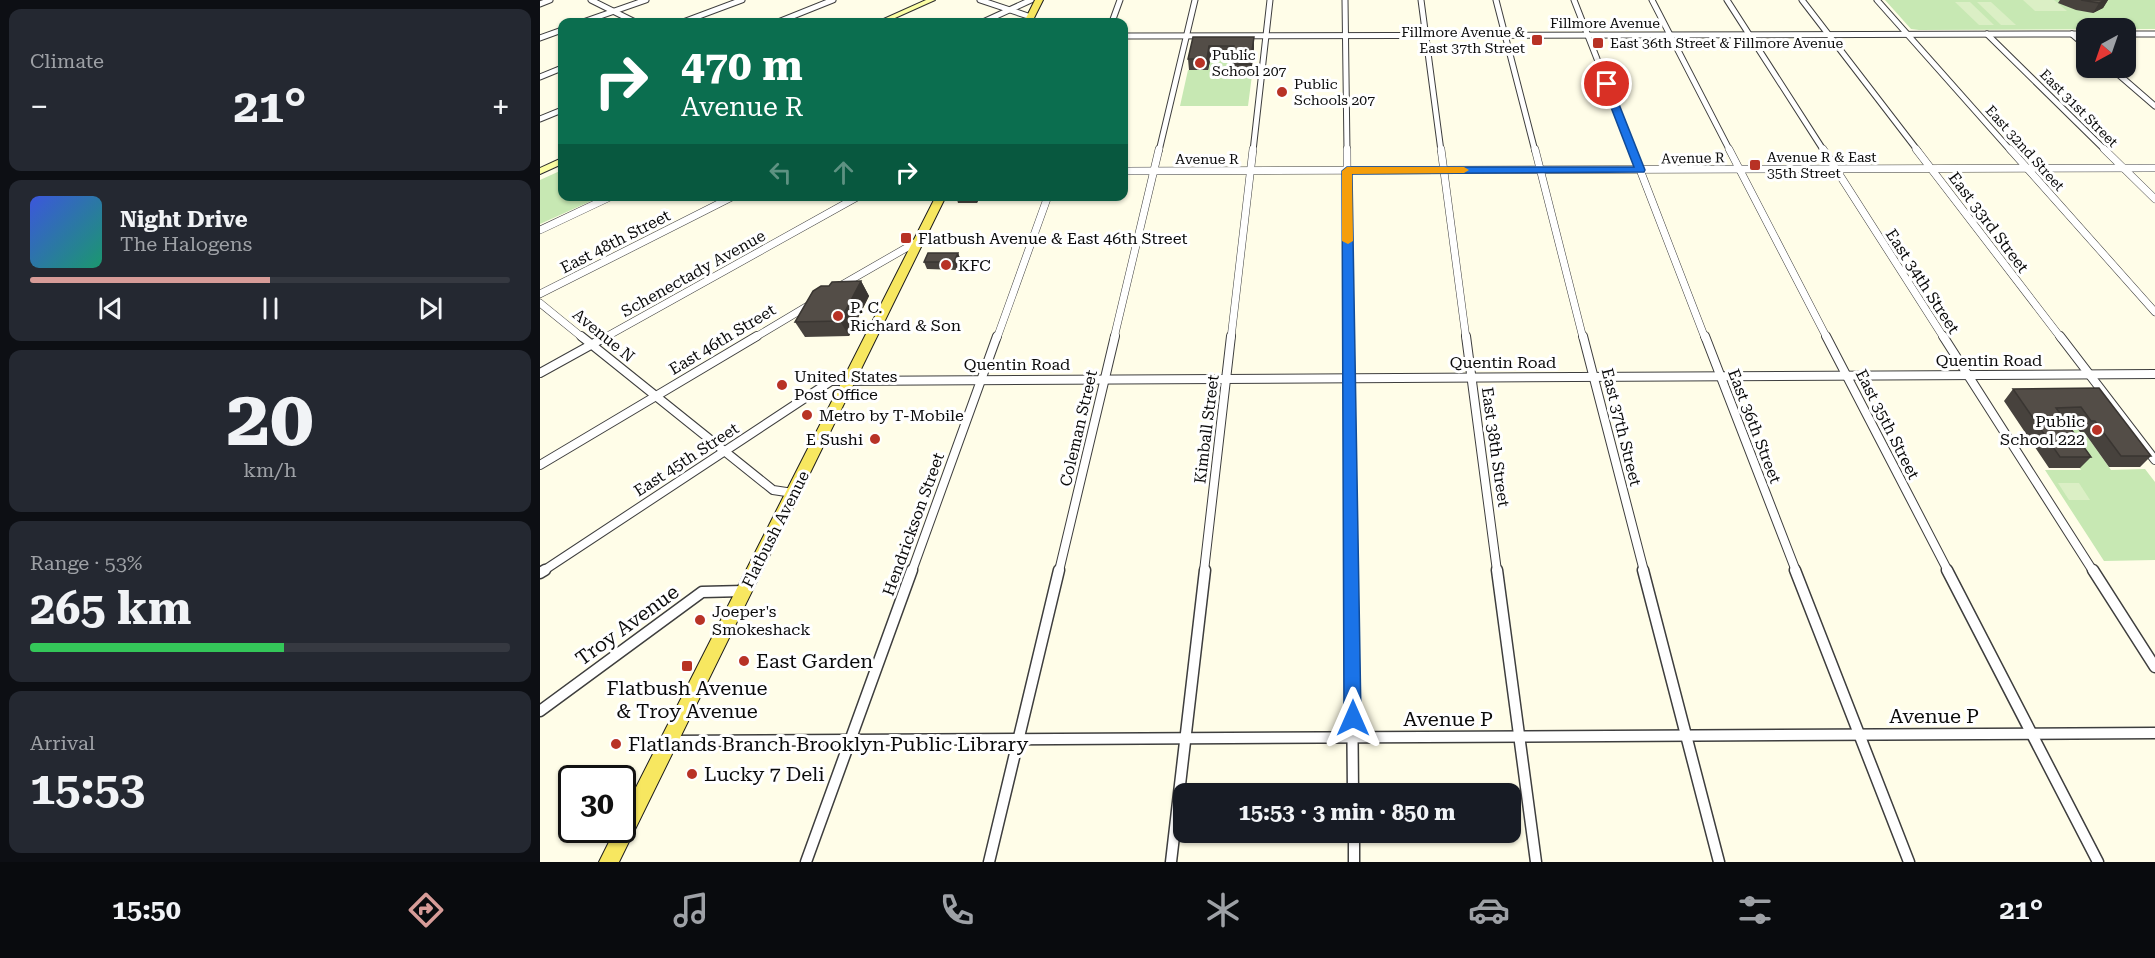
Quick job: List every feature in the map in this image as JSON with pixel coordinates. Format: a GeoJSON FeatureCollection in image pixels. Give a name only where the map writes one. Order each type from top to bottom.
{"type":"FeatureCollection","features":[{"type":"Feature","properties":{"kind":"main road"},"geometry":{"type":"LineString","coordinates":[[890,18],[932,0]]}},
{"type":"Feature","properties":{"kind":"main road"},"geometry":{"type":"LineString","coordinates":[[1030,18],[1039,0]]}},
{"type":"Feature","properties":{"kind":"main road"},"geometry":{"type":"LineString","coordinates":[[540,171],[558,163]]}},
{"type":"Feature","properties":{"kind":"main road","name":"Flatbush Avenue"},"geometry":{"type":"LineString","coordinates":[[609,862],[939,201]]}},
{"type":"Feature","properties":{"kind":"street"},"geometry":{"type":"LineString","coordinates":[[540,3],[550,0]]}},
{"type":"Feature","properties":{"kind":"street"},"geometry":{"type":"LineString","coordinates":[[591,0],[627,18]]}},
{"type":"Feature","properties":{"kind":"street"},"geometry":{"type":"LineString","coordinates":[[596,18],[646,0]]}},
{"type":"Feature","properties":{"kind":"street"},"geometry":{"type":"LineString","coordinates":[[694,18],[742,0]]}},
{"type":"Feature","properties":{"kind":"street"},"geometry":{"type":"LineString","coordinates":[[788,18],[833,0]]}},
{"type":"Feature","properties":{"kind":"street"},"geometry":{"type":"LineString","coordinates":[[980,0],[1024,18]]}},
{"type":"Feature","properties":{"kind":"street"},"geometry":{"type":"LineString","coordinates":[[992,18],[1031,0]]}},
{"type":"Feature","properties":{"kind":"street"},"geometry":{"type":"LineString","coordinates":[[1113,18],[1120,0]]}},
{"type":"Feature","properties":{"kind":"street","name":"Coleman Street"},"geometry":{"type":"LineString","coordinates":[[989,862],[1195,0]]}},
{"type":"Feature","properties":{"kind":"street","name":"Kimball Street"},"geometry":{"type":"LineString","coordinates":[[1171,862],[1270,0]]}},
{"type":"Feature","properties":{"kind":"street"},"geometry":{"type":"LineString","coordinates":[[1346,0],[1353,783]]}},
{"type":"Feature","properties":{"kind":"street","name":"East 38th Street"},"geometry":{"type":"LineString","coordinates":[[1420,0],[1536,862]]}},
{"type":"Feature","properties":{"kind":"street","name":"East 37th Street"},"geometry":{"type":"LineString","coordinates":[[1496,0],[1719,862]]}},
{"type":"Feature","properties":{"kind":"street","name":"East 36th Street"},"geometry":{"type":"LineString","coordinates":[[1574,0],[1910,862]]}},
{"type":"Feature","properties":{"kind":"street","name":"East 35th Street"},"geometry":{"type":"LineString","coordinates":[[1652,0],[2098,862]]}},
{"type":"Feature","properties":{"kind":"street","name":"East 34th Street"},"geometry":{"type":"LineString","coordinates":[[1727,0],[2155,667]]}},
{"type":"Feature","properties":{"kind":"street","name":"East 33rd Street"},"geometry":{"type":"LineString","coordinates":[[1802,0],[2155,460]]}},
{"type":"Feature","properties":{"kind":"street","name":"East 32nd Street"},"geometry":{"type":"LineString","coordinates":[[1877,0],[2155,312]]}},
{"type":"Feature","properties":{"kind":"street"},"geometry":{"type":"LineString","coordinates":[[540,38],[558,31]]}},
{"type":"Feature","properties":{"kind":"street","name":"East 31st Street"},"geometry":{"type":"LineString","coordinates":[[1987,34],[2155,199]]}},
{"type":"Feature","properties":{"kind":"street"},"geometry":{"type":"LineString","coordinates":[[2072,34],[2076,37]]}},
{"type":"Feature","properties":{"kind":"street","name":"Fillmore Avenue"},"geometry":{"type":"LineString","coordinates":[[1128,36],[2076,34]]}},
{"type":"Feature","properties":{"kind":"street"},"geometry":{"type":"LineString","coordinates":[[2136,34],[2155,34]]}},
{"type":"Feature","properties":{"kind":"street"},"geometry":{"type":"LineString","coordinates":[[540,77],[558,70]]}},
{"type":"Feature","properties":{"kind":"street"},"geometry":{"type":"LineString","coordinates":[[2123,78],[2155,106]]}},
{"type":"Feature","properties":{"kind":"street"},"geometry":{"type":"LineString","coordinates":[[540,119],[558,112]]}},
{"type":"Feature","properties":{"kind":"street","name":"Avenue R"},"geometry":{"type":"LineString","coordinates":[[1128,171],[2155,168]]}},
{"type":"Feature","properties":{"kind":"street"},"geometry":{"type":"LineString","coordinates":[[540,230],[601,201]]}},
{"type":"Feature","properties":{"kind":"street","name":"East 48th Street"},"geometry":{"type":"LineString","coordinates":[[540,294],[724,201]]}},
{"type":"Feature","properties":{"kind":"street","name":"Schenectady Avenue"},"geometry":{"type":"LineString","coordinates":[[540,372],[850,201]]}},
{"type":"Feature","properties":{"kind":"street","name":"Hendrickson Street"},"geometry":{"type":"LineString","coordinates":[[806,862],[1046,201]]}},
{"type":"Feature","properties":{"kind":"street"},"geometry":{"type":"LineString","coordinates":[[829,293],[885,258],[920,240]]}},
{"type":"Feature","properties":{"kind":"street","name":"East 46th Street"},"geometry":{"type":"LineString","coordinates":[[540,465],[819,299]]}},
{"type":"Feature","properties":{"kind":"street","name":"Avenue N"},"geometry":{"type":"LineString","coordinates":[[540,303],[773,490],[793,493]]}},
{"type":"Feature","properties":{"kind":"street","name":"Quentin Road"},"geometry":{"type":"LineString","coordinates":[[851,380],[2155,374]]}},
{"type":"Feature","properties":{"kind":"street","name":"East 45th Street"},"geometry":{"type":"LineString","coordinates":[[540,573],[831,381],[851,380]]}},
{"type":"Feature","properties":{"kind":"street","name":"Troy Avenue"},"geometry":{"type":"LineString","coordinates":[[540,711],[702,592],[744,591]]}},
{"type":"Feature","properties":{"kind":"street","name":"Avenue P"},"geometry":{"type":"LineString","coordinates":[[669,741],[2155,733]]}},
{"type":"Feature","properties":{"kind":"street"},"geometry":{"type":"LineString","coordinates":[[1354,843],[1354,862]]}},
{"type":"Feature","properties":{"kind":"green space"},"geometry":{"type":"Polygon","coordinates":[[[1885,0],[2155,0],[2155,29],[2136,29],[2136,18],[2076,18],[2076,29],[1911,29],[1885,0]]]}},
{"type":"Feature","properties":{"kind":"green space"},"geometry":{"type":"Polygon","coordinates":[[[2023,0],[2054,0],[2067,11],[2035,11],[2023,0]]]}},
{"type":"Feature","properties":{"kind":"green space"},"geometry":{"type":"Polygon","coordinates":[[[1955,2],[1970,2],[1994,25],[1979,25],[1955,2]]]}},
{"type":"Feature","properties":{"kind":"green space"},"geometry":{"type":"Polygon","coordinates":[[[1977,2],[1991,2],[2016,25],[2001,25],[1977,2]]]}},
{"type":"Feature","properties":{"kind":"green space"},"geometry":{"type":"Polygon","coordinates":[[[1211,57],[1235,57],[1232,75],[1252,75],[1248,106],[1180,106],[1188,70],[1208,70],[1211,57]]]}},
{"type":"Feature","properties":{"kind":"green space"},"geometry":{"type":"Polygon","coordinates":[[[558,172],[558,201],[591,201],[540,224],[540,180],[558,172]]]}},
{"type":"Feature","properties":{"kind":"green space"},"geometry":{"type":"Polygon","coordinates":[[[2053,429],[2078,429],[2084,432],[2111,470],[2145,469],[2155,482],[2155,560],[2104,561],[2045,470],[2081,470],[2053,429]]]}},
{"type":"Feature","properties":{"kind":"green space"},"geometry":{"type":"Polygon","coordinates":[[[2058,483],[2079,483],[2090,500],[2069,500],[2058,483]]]}},
{"type":"Feature","properties":{"kind":"building"},"geometry":{"type":"Polygon","coordinates":[[[2081,0],[2105,0],[2099,3],[2081,0]]]}},
{"type":"Feature","properties":{"kind":"building"},"geometry":{"type":"Polygon","coordinates":[[[1193,37],[1254,37],[1250,64],[1231,64],[1234,46],[1209,46],[1207,59],[1188,59],[1193,37]]]}},
{"type":"Feature","properties":{"kind":"building"},"geometry":{"type":"Polygon","coordinates":[[[928,253],[958,253],[954,262],[924,262],[928,253]]]}},
{"type":"Feature","properties":{"kind":"building"},"geometry":{"type":"Polygon","coordinates":[[[861,281],[840,321],[795,322],[813,291],[821,286],[829,286],[832,282],[861,281]]]}},
{"type":"Feature","properties":{"kind":"building"},"geometry":{"type":"Polygon","coordinates":[[[2099,388],[2151,456],[2121,456],[2095,421],[2091,421],[2081,407],[2056,408],[2091,457],[2060,457],[2013,389],[2099,388]]]}},
{"type":"Feature","properties":{"kind":"slow traffic"},"geometry":{"type":"LineString","coordinates":[[1348,241],[1347,171],[1464,170]]}},
{"type":"Feature","properties":{"kind":"place","name":"Fillmore Avenue & East 37th Street"},"geometry":{"type":"Point","coordinates":[1537,40]}},
{"type":"Feature","properties":{"kind":"place","name":"East 36th Street & Fillmore Avenue"},"geometry":{"type":"Point","coordinates":[1598,43]}},
{"type":"Feature","properties":{"kind":"place","name":"Public School 207"},"geometry":{"type":"Point","coordinates":[1200,63]}},
{"type":"Feature","properties":{"kind":"place","name":"Public Schools 207"},"geometry":{"type":"Point","coordinates":[1282,92]}},
{"type":"Feature","properties":{"kind":"place","name":"Avenue R & East 35th Street"},"geometry":{"type":"Point","coordinates":[1755,165]}},
{"type":"Feature","properties":{"kind":"place","name":"Flatbush Avenue & East 46th Street"},"geometry":{"type":"Point","coordinates":[906,238]}},
{"type":"Feature","properties":{"kind":"place","name":"KFC"},"geometry":{"type":"Point","coordinates":[946,265]}},
{"type":"Feature","properties":{"kind":"place","name":"P. C. Richard & Son"},"geometry":{"type":"Point","coordinates":[838,316]}},
{"type":"Feature","properties":{"kind":"place","name":"United States Post Office"},"geometry":{"type":"Point","coordinates":[782,385]}},
{"type":"Feature","properties":{"kind":"place","name":"Metro by T-Mobile"},"geometry":{"type":"Point","coordinates":[807,415]}},
{"type":"Feature","properties":{"kind":"place","name":"Public School 222"},"geometry":{"type":"Point","coordinates":[2097,430]}},
{"type":"Feature","properties":{"kind":"place","name":"E Sushi"},"geometry":{"type":"Point","coordinates":[875,439]}},
{"type":"Feature","properties":{"kind":"place","name":"Joeper's Smokeshack"},"geometry":{"type":"Point","coordinates":[700,620]}},
{"type":"Feature","properties":{"kind":"place","name":"East Garden"},"geometry":{"type":"Point","coordinates":[744,661]}},
{"type":"Feature","properties":{"kind":"place","name":"Flatbush Avenue & Troy Avenue"},"geometry":{"type":"Point","coordinates":[687,666]}},
{"type":"Feature","properties":{"kind":"place","name":"Flatlands Branch Brooklyn Public Library"},"geometry":{"type":"Point","coordinates":[616,744]}},
{"type":"Feature","properties":{"kind":"place","name":"Lucky 7 Deli"},"geometry":{"type":"Point","coordinates":[692,774]}},
{"type":"Feature","properties":{"kind":"route"},"geometry":{"type":"LineString","coordinates":[[1353,718],[1347,171],[1640,170],[1607,84]]}}]}
